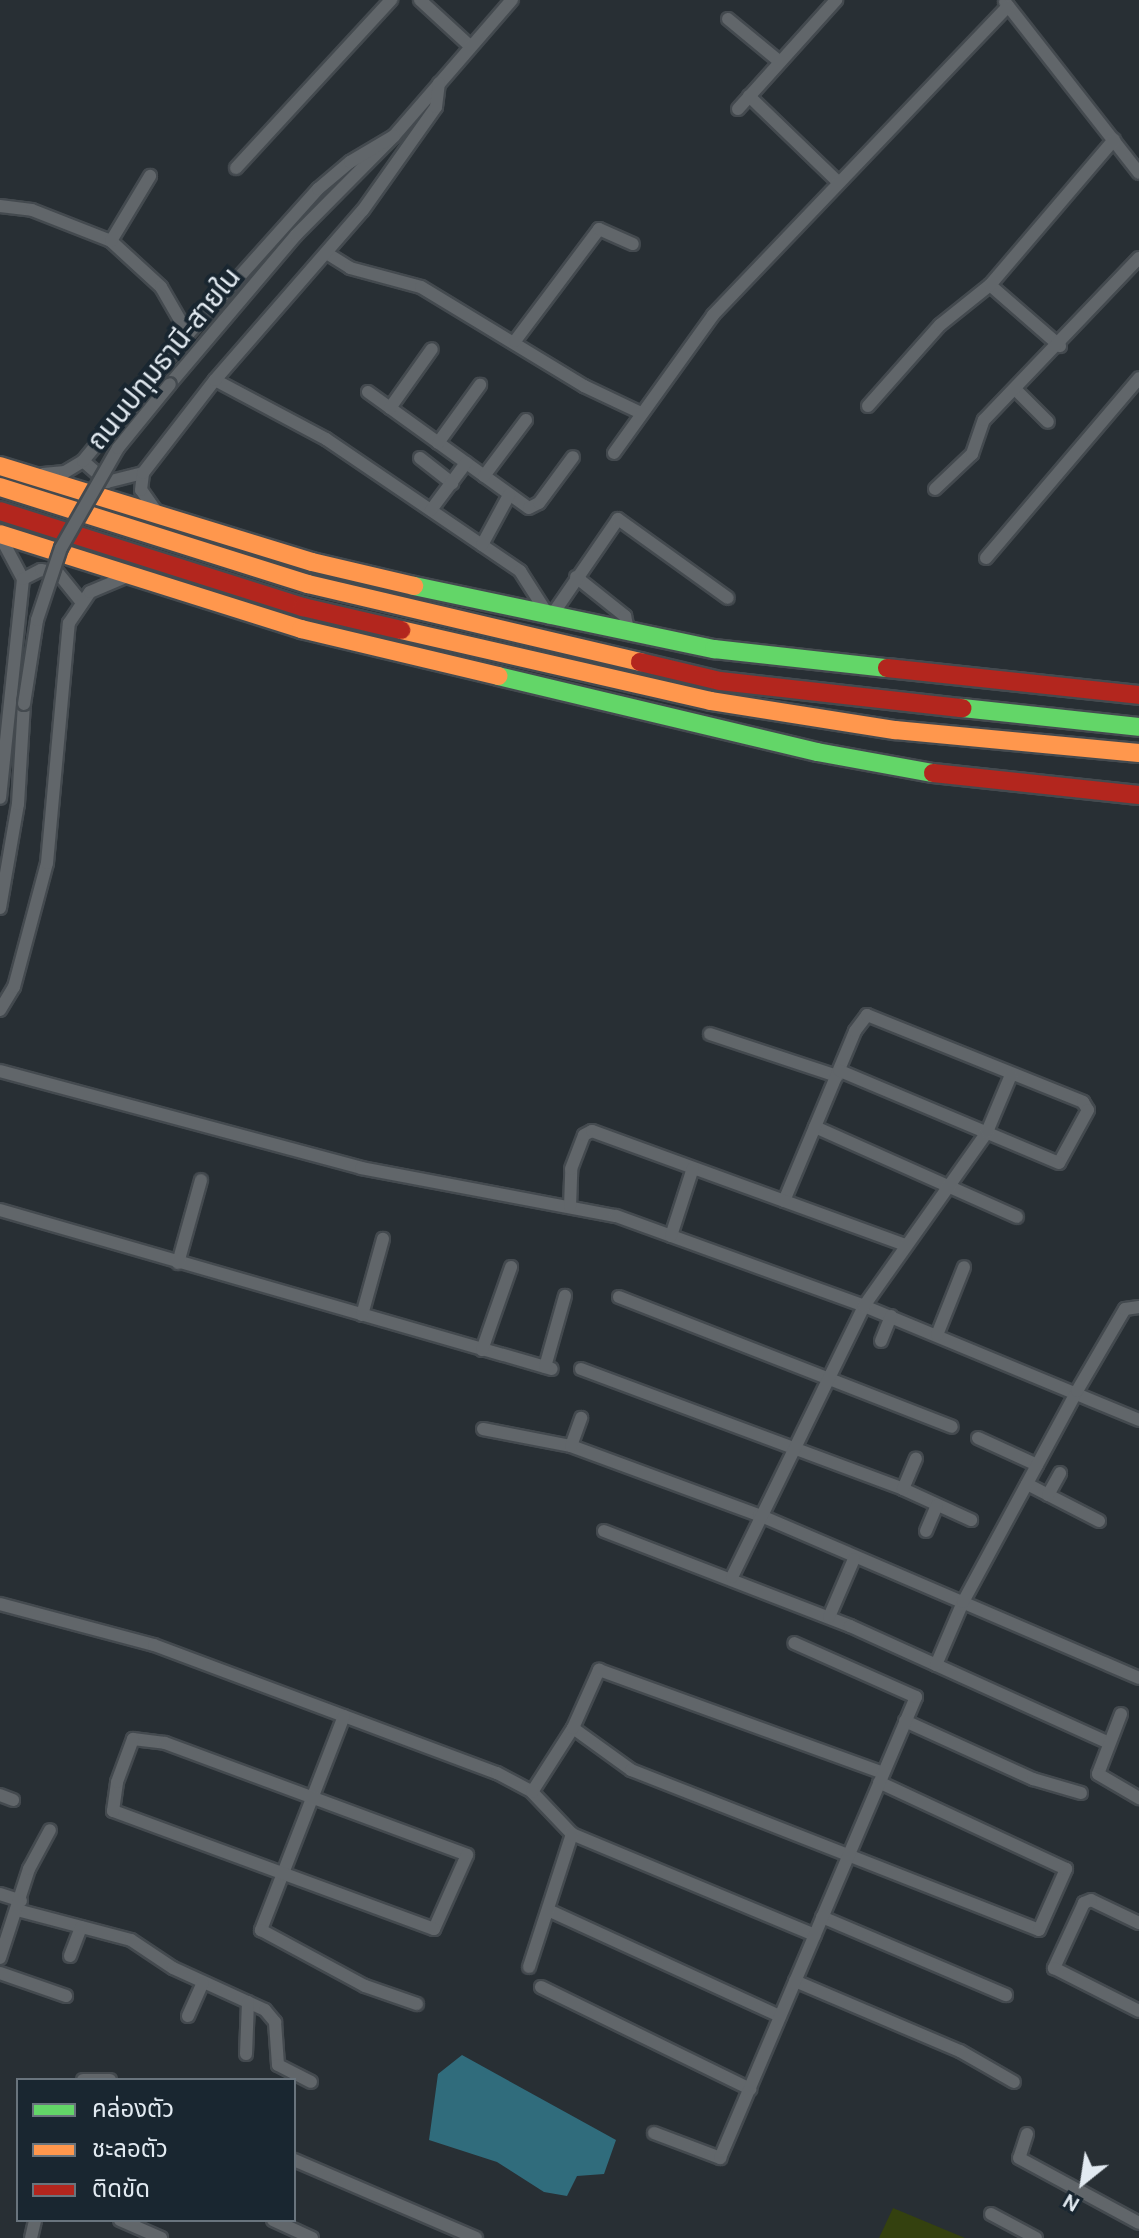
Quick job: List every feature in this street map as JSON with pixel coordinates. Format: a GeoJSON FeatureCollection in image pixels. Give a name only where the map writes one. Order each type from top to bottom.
{"type":"FeatureCollection","features":[{"type":"Feature","properties":{"kind":"main road"},"geometry":{"type":"LineString","coordinates":[[8,468],[160,516],[454,597],[550,618],[731,651],[1139,695]]}},
{"type":"Feature","properties":{"kind":"main road"},"geometry":{"type":"LineString","coordinates":[[0,487],[308,584],[720,681],[1139,727]]}},
{"type":"Feature","properties":{"kind":"main road"},"geometry":{"type":"LineString","coordinates":[[0,511],[303,607],[711,701],[895,730],[1139,753]]}},
{"type":"Feature","properties":{"kind":"main road"},"geometry":{"type":"LineString","coordinates":[[0,535],[125,577],[301,629],[523,685],[878,765],[1139,795]]}},
{"type":"Feature","properties":{"kind":"main road"},"geometry":{"type":"LineString","coordinates":[[454,597],[506,633]]}},
{"type":"Feature","properties":{"kind":"main road"},"geometry":{"type":"LineString","coordinates":[[523,685],[560,668]]}},
{"type":"Feature","properties":{"kind":"street"},"geometry":{"type":"LineString","coordinates":[[236,168],[391,0]]}},
{"type":"Feature","properties":{"kind":"street"},"geometry":{"type":"LineString","coordinates":[[420,0],[470,46]]}},
{"type":"Feature","properties":{"kind":"street","name":"ถนนปทุมธานี-สายใน"},"geometry":{"type":"LineString","coordinates":[[0,908],[20,775],[24,704],[37,620],[61,548],[118,448],[170,384],[296,235],[394,136],[512,0]]}},
{"type":"Feature","properties":{"kind":"street"},"geometry":{"type":"LineString","coordinates":[[738,109],[836,0]]}},
{"type":"Feature","properties":{"kind":"street"},"geometry":{"type":"LineString","coordinates":[[614,453],[639,412],[713,315],[1006,3],[1139,173]]}},
{"type":"Feature","properties":{"kind":"street"},"geometry":{"type":"LineString","coordinates":[[728,19],[780,62]]}},
{"type":"Feature","properties":{"kind":"street","name":"ถนนปทุมธานี-สายใน"},"geometry":{"type":"LineString","coordinates":[[160,516],[141,490],[143,473],[215,380],[328,254],[436,107],[439,83]]}},
{"type":"Feature","properties":{"kind":"street"},"geometry":{"type":"LineString","coordinates":[[749,96],[837,181]]}},
{"type":"Feature","properties":{"kind":"street"},"geometry":{"type":"LineString","coordinates":[[8,468],[49,475],[83,461],[188,334],[318,189],[350,162],[394,136]]}},
{"type":"Feature","properties":{"kind":"street"},"geometry":{"type":"LineString","coordinates":[[868,406],[940,325],[990,285],[1114,140]]}},
{"type":"Feature","properties":{"kind":"street"},"geometry":{"type":"LineString","coordinates":[[111,241],[150,176]]}},
{"type":"Feature","properties":{"kind":"street"},"geometry":{"type":"LineString","coordinates":[[0,206],[32,210],[111,241],[161,287],[188,334]]}},
{"type":"Feature","properties":{"kind":"street"},"geometry":{"type":"LineString","coordinates":[[515,341],[599,229],[633,244]]}},
{"type":"Feature","properties":{"kind":"street"},"geometry":{"type":"LineString","coordinates":[[328,254],[350,268],[421,287],[515,341],[584,386],[639,412]]}},
{"type":"Feature","properties":{"kind":"street"},"geometry":{"type":"LineString","coordinates":[[935,489],[972,454],[984,420],[1060,346],[1139,258]]}},
{"type":"Feature","properties":{"kind":"street"},"geometry":{"type":"LineString","coordinates":[[990,285],[1060,346]]}},
{"type":"Feature","properties":{"kind":"street"},"geometry":{"type":"LineString","coordinates":[[390,408],[432,349]]}},
{"type":"Feature","properties":{"kind":"street"},"geometry":{"type":"LineString","coordinates":[[986,558],[1139,378]]}},
{"type":"Feature","properties":{"kind":"street"},"geometry":{"type":"LineString","coordinates":[[215,380],[326,439],[520,571],[550,618],[618,519],[728,598]]}},
{"type":"Feature","properties":{"kind":"street"},"geometry":{"type":"LineString","coordinates":[[438,443],[480,385]]}},
{"type":"Feature","properties":{"kind":"street"},"geometry":{"type":"LineString","coordinates":[[1016,390],[1048,422]]}},
{"type":"Feature","properties":{"kind":"street"},"geometry":{"type":"LineString","coordinates":[[368,392],[529,508],[539,503],[573,457]]}},
{"type":"Feature","properties":{"kind":"street"},"geometry":{"type":"LineString","coordinates":[[484,476],[526,420]]}},
{"type":"Feature","properties":{"kind":"street"},"geometry":{"type":"LineString","coordinates":[[420,458],[452,483]]}},
{"type":"Feature","properties":{"kind":"street"},"geometry":{"type":"LineString","coordinates":[[83,461],[107,482],[143,473]]}},
{"type":"Feature","properties":{"kind":"street"},"geometry":{"type":"LineString","coordinates":[[431,510],[466,463]]}},
{"type":"Feature","properties":{"kind":"street"},"geometry":{"type":"LineString","coordinates":[[482,545],[509,495]]}},
{"type":"Feature","properties":{"kind":"street"},"geometry":{"type":"LineString","coordinates":[[0,535],[23,579],[4,703],[5,755],[0,796]]}},
{"type":"Feature","properties":{"kind":"street"},"geometry":{"type":"LineString","coordinates":[[23,579],[41,570],[58,573],[81,601]]}},
{"type":"Feature","properties":{"kind":"street"},"geometry":{"type":"LineString","coordinates":[[0,1010],[14,987],[37,911],[56,780],[66,638],[81,601],[125,577]]}},
{"type":"Feature","properties":{"kind":"street"},"geometry":{"type":"LineString","coordinates":[[576,577],[625,616],[629,633]]}},
{"type":"Feature","properties":{"kind":"street"},"geometry":{"type":"LineString","coordinates":[[710,1034],[839,1073],[1059,1163],[1088,1110],[1083,1102],[867,1015],[861,1017],[839,1073],[784,1201]]}},
{"type":"Feature","properties":{"kind":"street"},"geometry":{"type":"LineString","coordinates":[[0,1071],[361,1168],[616,1216],[891,1316],[1077,1391],[1139,1420]]}},
{"type":"Feature","properties":{"kind":"street"},"geometry":{"type":"LineString","coordinates":[[732,1577],[759,1515],[831,1382],[864,1306],[946,1185],[987,1132],[1011,1075]]}},
{"type":"Feature","properties":{"kind":"street"},"geometry":{"type":"LineString","coordinates":[[815,1127],[1017,1217]]}},
{"type":"Feature","properties":{"kind":"street"},"geometry":{"type":"LineString","coordinates":[[570,1207],[571,1169],[586,1131],[905,1245]]}},
{"type":"Feature","properties":{"kind":"street"},"geometry":{"type":"LineString","coordinates":[[671,1236],[693,1168]]}},
{"type":"Feature","properties":{"kind":"street"},"geometry":{"type":"LineString","coordinates":[[178,1263],[201,1180]]}},
{"type":"Feature","properties":{"kind":"street"},"geometry":{"type":"LineString","coordinates":[[0,1210],[548,1368],[565,1296]]}},
{"type":"Feature","properties":{"kind":"street"},"geometry":{"type":"LineString","coordinates":[[362,1315],[383,1239]]}},
{"type":"Feature","properties":{"kind":"street"},"geometry":{"type":"LineString","coordinates":[[482,1350],[511,1267]]}},
{"type":"Feature","properties":{"kind":"street"},"geometry":{"type":"LineString","coordinates":[[937,1335],[964,1267]]}},
{"type":"Feature","properties":{"kind":"street"},"geometry":{"type":"LineString","coordinates":[[619,1297],[952,1427]]}},
{"type":"Feature","properties":{"kind":"street"},"geometry":{"type":"LineString","coordinates":[[936,1665],[963,1602],[1077,1391],[1125,1309],[1139,1307]]}},
{"type":"Feature","properties":{"kind":"street"},"geometry":{"type":"LineString","coordinates":[[881,1341],[891,1316]]}},
{"type":"Feature","properties":{"kind":"street"},"geometry":{"type":"LineString","coordinates":[[581,1369],[903,1489],[971,1520]]}},
{"type":"Feature","properties":{"kind":"street"},"geometry":{"type":"LineString","coordinates":[[571,1446],[581,1418]]}},
{"type":"Feature","properties":{"kind":"street"},"geometry":{"type":"LineString","coordinates":[[483,1429],[571,1446],[759,1515],[854,1559],[1139,1678]]}},
{"type":"Feature","properties":{"kind":"street"},"geometry":{"type":"LineString","coordinates":[[978,1438],[1037,1465]]}},
{"type":"Feature","properties":{"kind":"street"},"geometry":{"type":"LineString","coordinates":[[903,1489],[916,1459]]}},
{"type":"Feature","properties":{"kind":"street"},"geometry":{"type":"LineString","coordinates":[[1048,1495],[1060,1473]]}},
{"type":"Feature","properties":{"kind":"street"},"geometry":{"type":"LineString","coordinates":[[1027,1484],[1099,1521]]}},
{"type":"Feature","properties":{"kind":"street"},"geometry":{"type":"LineString","coordinates":[[926,1531],[937,1505]]}},
{"type":"Feature","properties":{"kind":"street"},"geometry":{"type":"LineString","coordinates":[[604,1531],[732,1577],[829,1617],[1109,1743]]}},
{"type":"Feature","properties":{"kind":"street"},"geometry":{"type":"LineString","coordinates":[[829,1617],[854,1559]]}},
{"type":"Feature","properties":{"kind":"street"},"geometry":{"type":"LineString","coordinates":[[0,1604],[154,1645],[497,1773],[532,1792],[572,1834],[815,1935]]}},
{"type":"Feature","properties":{"kind":"street"},"geometry":{"type":"LineString","coordinates":[[654,2133],[720,2158],[916,1697],[794,1643]]}},
{"type":"Feature","properties":{"kind":"street"},"geometry":{"type":"LineString","coordinates":[[532,1792],[573,1728],[599,1670],[881,1777],[1066,1869],[1039,1930],[850,1852],[631,1770],[573,1728]]}},
{"type":"Feature","properties":{"kind":"street"},"geometry":{"type":"LineString","coordinates":[[1121,1714],[1098,1774],[1139,1798]]}},
{"type":"Feature","properties":{"kind":"street"},"geometry":{"type":"LineString","coordinates":[[344,1716],[261,1930],[365,1986],[417,2004]]}},
{"type":"Feature","properties":{"kind":"street"},"geometry":{"type":"LineString","coordinates":[[905,1721],[1033,1779],[1081,1793]]}},
{"type":"Feature","properties":{"kind":"street"},"geometry":{"type":"LineString","coordinates":[[133,1739],[165,1743],[467,1855],[434,1929],[283,1872],[113,1811],[133,1739]]}},
{"type":"Feature","properties":{"kind":"street"},"geometry":{"type":"LineString","coordinates":[[0,1795],[13,1800]]}},
{"type":"Feature","properties":{"kind":"street"},"geometry":{"type":"LineString","coordinates":[[0,1958],[29,1869],[50,1830]]}},
{"type":"Feature","properties":{"kind":"street"},"geometry":{"type":"LineString","coordinates":[[529,1967],[572,1834]]}},
{"type":"Feature","properties":{"kind":"street"},"geometry":{"type":"LineString","coordinates":[[0,1894],[19,1906],[131,1940],[203,1983],[272,2015],[278,2065],[311,2082]]}},
{"type":"Feature","properties":{"kind":"street"},"geometry":{"type":"LineString","coordinates":[[1139,1923],[1091,1900],[1084,1903],[1054,1968],[1139,2011]]}},
{"type":"Feature","properties":{"kind":"street"},"geometry":{"type":"LineString","coordinates":[[548,1910],[780,2016]]}},
{"type":"Feature","properties":{"kind":"street"},"geometry":{"type":"LineString","coordinates":[[822,1917],[1006,1995]]}},
{"type":"Feature","properties":{"kind":"street"},"geometry":{"type":"LineString","coordinates":[[70,1956],[81,1927]]}},
{"type":"Feature","properties":{"kind":"street"},"geometry":{"type":"LineString","coordinates":[[0,1973],[66,1996]]}},
{"type":"Feature","properties":{"kind":"street"},"geometry":{"type":"LineString","coordinates":[[795,1981],[960,2051],[1014,2082]]}},
{"type":"Feature","properties":{"kind":"street"},"geometry":{"type":"LineString","coordinates":[[188,2016],[203,1983]]}},
{"type":"Feature","properties":{"kind":"street"},"geometry":{"type":"LineString","coordinates":[[541,1987],[750,2089]]}},
{"type":"Feature","properties":{"kind":"street"},"geometry":{"type":"LineString","coordinates":[[246,2054],[248,2002]]}},
{"type":"Feature","properties":{"kind":"street"},"geometry":{"type":"LineString","coordinates":[[1027,2134],[1019,2158],[1139,2223]]}},
{"type":"Feature","properties":{"kind":"street"},"geometry":{"type":"LineString","coordinates":[[296,2161],[476,2238]]}},
{"type":"Feature","properties":{"kind":"street"},"geometry":{"type":"LineString","coordinates":[[991,2214],[1036,2238]]}},
{"type":"Feature","properties":{"kind":"street"},"geometry":{"type":"LineString","coordinates":[[125,2222],[161,2238]]}},
{"type":"Feature","properties":{"kind":"street"},"geometry":{"type":"LineString","coordinates":[[277,2222],[312,2238]]}},
{"type":"Feature","properties":{"kind":"green space"},"geometry":{"type":"Polygon","coordinates":[[[893,2208],[965,2238],[879,2238],[893,2208]]]}},
{"type":"Feature","properties":{"kind":"water"},"geometry":{"type":"Polygon","coordinates":[[[462,2055],[616,2140],[604,2174],[577,2176],[567,2196],[544,2192],[497,2162],[429,2140],[438,2074],[462,2055]]]}},
{"type":"Feature","properties":{"kind":"traffic: fast"},"geometry":{"type":"LineString","coordinates":[[414,586],[714,649],[887,668]]}},
{"type":"Feature","properties":{"kind":"traffic: fast"},"geometry":{"type":"LineString","coordinates":[[498,676],[817,752],[933,773]]}},
{"type":"Feature","properties":{"kind":"traffic: fast"},"geometry":{"type":"LineString","coordinates":[[962,708],[1139,727]]}},
{"type":"Feature","properties":{"kind":"traffic: slow"},"geometry":{"type":"LineString","coordinates":[[0,466],[312,562],[414,586]]}},
{"type":"Feature","properties":{"kind":"traffic: slow"},"geometry":{"type":"LineString","coordinates":[[0,487],[308,584],[640,662]]}},
{"type":"Feature","properties":{"kind":"traffic: slow"},"geometry":{"type":"LineString","coordinates":[[0,534],[301,629],[498,676]]}},
{"type":"Feature","properties":{"kind":"traffic: slow"},"geometry":{"type":"LineString","coordinates":[[401,630],[711,701],[895,730],[1139,753]]}},
{"type":"Feature","properties":{"kind":"traffic: jam"},"geometry":{"type":"LineString","coordinates":[[0,511],[303,607],[401,630]]}},
{"type":"Feature","properties":{"kind":"traffic: jam"},"geometry":{"type":"LineString","coordinates":[[640,662],[720,681],[962,708]]}},
{"type":"Feature","properties":{"kind":"traffic: jam"},"geometry":{"type":"LineString","coordinates":[[887,668],[1139,695]]}},
{"type":"Feature","properties":{"kind":"traffic: jam"},"geometry":{"type":"LineString","coordinates":[[933,773],[1139,795]]}}]}
